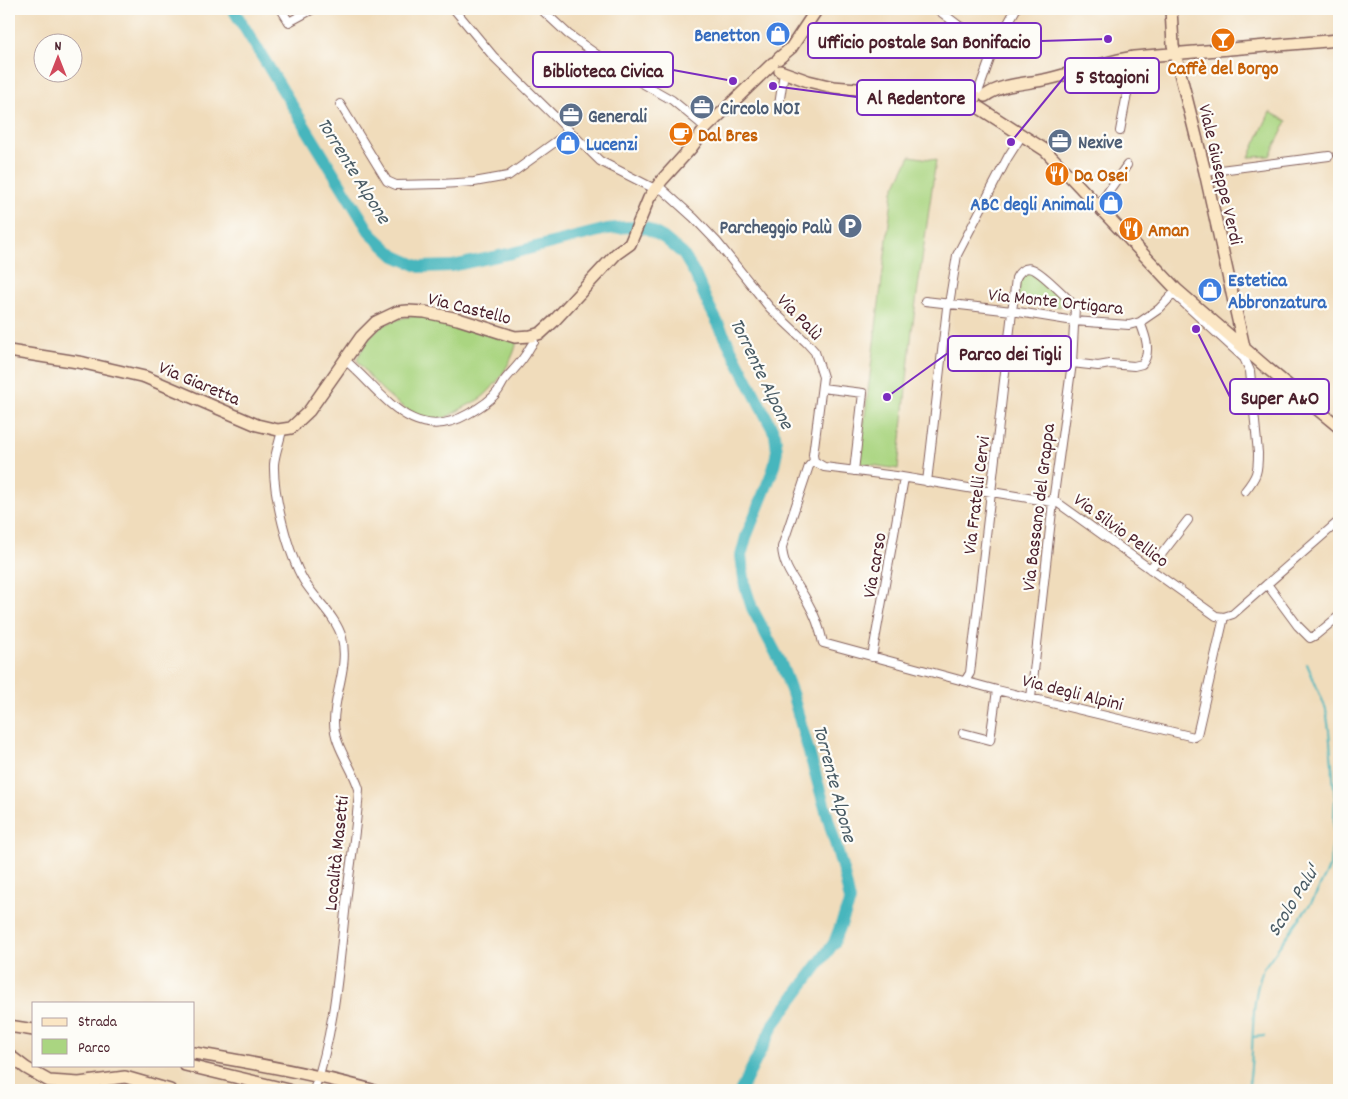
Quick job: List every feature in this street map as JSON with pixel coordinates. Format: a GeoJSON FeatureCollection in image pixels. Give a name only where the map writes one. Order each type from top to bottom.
{"type":"FeatureCollection","features":[{"type":"Feature","properties":{"kind":"street"},"geometry":{"type":"LineString","coordinates":[[281,9],[289,22],[313,9]]}},
{"type":"Feature","properties":{"kind":"street","name":"Via Palù"},"geometry":{"type":"LineString","coordinates":[[454,9],[493,56],[600,161],[662,190],[694,218],[717,242],[770,308],[815,352],[823,377],[813,455],[814,461],[809,466],[782,547],[786,567],[808,601],[823,643]]}},
{"type":"Feature","properties":{"kind":"street"},"geometry":{"type":"LineString","coordinates":[[541,9],[568,34],[617,69],[672,100],[706,128]]}},
{"type":"Feature","properties":{"kind":"street"},"geometry":{"type":"LineString","coordinates":[[806,9],[808,23]]}},
{"type":"Feature","properties":{"kind":"street"},"geometry":{"type":"LineString","coordinates":[[779,105],[780,67],[817,9]]}},
{"type":"Feature","properties":{"kind":"street"},"geometry":{"type":"LineString","coordinates":[[1016,9],[994,48],[980,82],[978,99],[997,120],[1045,150],[1175,292],[1225,329]]}},
{"type":"Feature","properties":{"kind":"street","name":"Viale Giuseppe Verdi"},"geometry":{"type":"LineString","coordinates":[[1171,9],[1173,45],[1204,172],[1244,353]]}},
{"type":"Feature","properties":{"kind":"street"},"geometry":{"type":"LineString","coordinates":[[941,10],[994,48]]}},
{"type":"Feature","properties":{"kind":"street"},"geometry":{"type":"LineString","coordinates":[[780,67],[800,78],[833,86],[978,99],[997,88],[1049,79],[1112,61],[1134,57],[1339,40]]}},
{"type":"Feature","properties":{"kind":"street"},"geometry":{"type":"LineString","coordinates":[[1120,131],[1134,57]]}},
{"type":"Feature","properties":{"kind":"street","name":"Via Castello"},"geometry":{"type":"LineString","coordinates":[[531,336],[534,342],[529,346],[524,357],[498,392],[467,415],[459,419],[443,422],[429,423],[413,420],[401,414],[345,360],[361,337],[376,322],[397,312],[425,312],[458,319],[515,336],[531,336],[541,332],[553,322],[612,258],[630,244],[644,209],[656,188],[706,128],[756,79],[780,67]]}},
{"type":"Feature","properties":{"kind":"street"},"geometry":{"type":"LineString","coordinates":[[340,104],[387,181],[396,185],[474,182],[508,176],[569,132]]}},
{"type":"Feature","properties":{"kind":"street"},"geometry":{"type":"LineString","coordinates":[[927,482],[947,308],[957,255],[1008,157],[1022,135]]}},
{"type":"Feature","properties":{"kind":"street"},"geometry":{"type":"LineString","coordinates":[[1204,172],[1329,156]]}},
{"type":"Feature","properties":{"kind":"street"},"geometry":{"type":"LineString","coordinates":[[1098,206],[1127,165]]}},
{"type":"Feature","properties":{"kind":"street","name":"Via Bassano del Grappa"},"geometry":{"type":"LineString","coordinates":[[1024,269],[1030,268],[1037,271],[1075,307],[1072,363],[1031,698]]}},
{"type":"Feature","properties":{"kind":"street","name":"Via Fratelli Cervi"},"geometry":{"type":"LineString","coordinates":[[965,681],[969,678],[970,673],[1016,278],[1024,269]]}},
{"type":"Feature","properties":{"kind":"street"},"geometry":{"type":"LineString","coordinates":[[1175,292],[1225,329],[1244,353],[1339,427]]}},
{"type":"Feature","properties":{"kind":"street","name":"Via Monte Ortigara"},"geometry":{"type":"LineString","coordinates":[[925,301],[1012,311],[1074,321],[1129,325],[1140,322],[1159,309],[1175,292]]}},
{"type":"Feature","properties":{"kind":"street","name":"Viale Giuseppe Verdi"},"geometry":{"type":"LineString","coordinates":[[1225,329],[1232,313],[1233,302]]}},
{"type":"Feature","properties":{"kind":"street"},"geometry":{"type":"LineString","coordinates":[[1072,363],[1098,366],[1110,364],[1134,366],[1142,364],[1147,356],[1147,345],[1140,322]]}},
{"type":"Feature","properties":{"kind":"street","name":"Via Giaretta"},"geometry":{"type":"LineString","coordinates":[[9,351],[84,363],[145,377],[257,426],[282,430]]}},
{"type":"Feature","properties":{"kind":"street"},"geometry":{"type":"LineString","coordinates":[[1244,353],[1250,371],[1258,453],[1256,478],[1245,491]]}},
{"type":"Feature","properties":{"kind":"street"},"geometry":{"type":"LineString","coordinates":[[282,430],[296,424],[309,411],[345,360]]}},
{"type":"Feature","properties":{"kind":"street"},"geometry":{"type":"LineString","coordinates":[[822,388],[864,393],[854,471]]}},
{"type":"Feature","properties":{"kind":"street","name":"Località Masetti"},"geometry":{"type":"LineString","coordinates":[[282,430],[274,463],[280,510],[293,561],[342,637],[344,652],[334,712],[334,724],[340,747],[356,778],[359,789],[339,973],[314,1090]]}},
{"type":"Feature","properties":{"kind":"street","name":"Via Silvio Pellico"},"geometry":{"type":"LineString","coordinates":[[814,461],[824,467],[992,491],[1058,503],[1216,616],[1224,617]]}},
{"type":"Feature","properties":{"kind":"street","name":"Via carso"},"geometry":{"type":"LineString","coordinates":[[872,657],[904,478]]}},
{"type":"Feature","properties":{"kind":"street"},"geometry":{"type":"LineString","coordinates":[[1150,569],[1188,520]]}},
{"type":"Feature","properties":{"kind":"street"},"geometry":{"type":"LineString","coordinates":[[1224,617],[1233,614],[1339,521]]}},
{"type":"Feature","properties":{"kind":"street"},"geometry":{"type":"LineString","coordinates":[[1267,584],[1298,626],[1310,638],[1339,616]]}},
{"type":"Feature","properties":{"kind":"street","name":"Via degli Alpini"},"geometry":{"type":"LineString","coordinates":[[823,643],[997,690],[1192,738],[1197,735],[1224,617]]}},
{"type":"Feature","properties":{"kind":"street"},"geometry":{"type":"LineString","coordinates":[[963,733],[990,740],[997,690]]}},
{"type":"Feature","properties":{"kind":"street"},"geometry":{"type":"LineString","coordinates":[[9,1026],[28,1029]]}},
{"type":"Feature","properties":{"kind":"street"},"geometry":{"type":"LineString","coordinates":[[9,1034],[15,1030],[28,1029]]}},
{"type":"Feature","properties":{"kind":"street"},"geometry":{"type":"LineString","coordinates":[[195,1054],[257,1064],[372,1090]]}},
{"type":"Feature","properties":{"kind":"street"},"geometry":{"type":"LineString","coordinates":[[9,1055],[26,1068],[48,1080],[79,1084],[125,1077],[170,1090]]}},
{"type":"Feature","properties":{"kind":"street"},"geometry":{"type":"LineString","coordinates":[[189,1066],[289,1090]]}},
{"type":"Feature","properties":{"kind":"green space"},"geometry":{"type":"Polygon","coordinates":[[[1270,112],[1287,121],[1270,156],[1249,157],[1270,112]]]}},
{"type":"Feature","properties":{"kind":"green space"},"geometry":{"type":"Polygon","coordinates":[[[910,156],[936,160],[912,330],[898,469],[859,463],[893,191],[910,156]]]}},
{"type":"Feature","properties":{"kind":"green space"},"geometry":{"type":"Polygon","coordinates":[[[1026,271],[1036,274],[1050,285],[1062,298],[1060,307],[1018,301],[1020,277],[1026,271]]]}},
{"type":"Feature","properties":{"kind":"green space"},"geometry":{"type":"Polygon","coordinates":[[[416,315],[438,318],[517,340],[509,363],[487,393],[476,401],[441,419],[423,417],[401,405],[379,387],[357,359],[368,340],[380,328],[395,320],[416,315]]]}},
{"type":"Feature","properties":{"kind":"waterway","name":"Torrente Alpone"},"geometry":{"type":"LineString","coordinates":[[233,9],[371,234],[395,256],[420,267],[452,266],[607,229],[646,228],[664,238],[683,254],[695,274],[707,302],[775,434],[777,451],[773,470],[746,537],[741,556],[745,586],[752,608],[780,661],[792,693],[850,901],[834,943],[774,1024],[741,1090]]}},
{"type":"Feature","properties":{"kind":"waterway","name":"Scolo Palu'"},"geometry":{"type":"LineString","coordinates":[[1248,1090],[1252,1060],[1255,999],[1263,969],[1313,900],[1330,866],[1335,800],[1329,730],[1326,709],[1307,664]]}},
{"type":"Feature","properties":{"kind":"waterway"},"geometry":{"type":"LineString","coordinates":[[1253,1037],[1264,1036]]}},
{"type":"Feature","properties":{"kind":"place","name":"Benetton"},"geometry":{"type":"Point","coordinates":[778,34]}},
{"type":"Feature","properties":{"kind":"place","name":"Ufficio postale San Bonifacio"},"geometry":{"type":"Point","coordinates":[1108,39]}},
{"type":"Feature","properties":{"kind":"place","name":"Caffè del Borgo"},"geometry":{"type":"Point","coordinates":[1223,40]}},
{"type":"Feature","properties":{"kind":"place","name":"Biblioteca Civica"},"geometry":{"type":"Point","coordinates":[733,81]}},
{"type":"Feature","properties":{"kind":"place","name":"Al Redentore"},"geometry":{"type":"Point","coordinates":[773,86]}},
{"type":"Feature","properties":{"kind":"place","name":"Circolo NOI"},"geometry":{"type":"Point","coordinates":[702,107]}},
{"type":"Feature","properties":{"kind":"place","name":"Generali"},"geometry":{"type":"Point","coordinates":[571,115]}},
{"type":"Feature","properties":{"kind":"place","name":"Dal Bres"},"geometry":{"type":"Point","coordinates":[681,134]}},
{"type":"Feature","properties":{"kind":"place","name":"Nexive"},"geometry":{"type":"Point","coordinates":[1060,141]}},
{"type":"Feature","properties":{"kind":"place","name":"5 Stagioni"},"geometry":{"type":"Point","coordinates":[1011,142]}},
{"type":"Feature","properties":{"kind":"place","name":"Lucenzi"},"geometry":{"type":"Point","coordinates":[568,143]}},
{"type":"Feature","properties":{"kind":"place","name":"Da Osei"},"geometry":{"type":"Point","coordinates":[1057,174]}},
{"type":"Feature","properties":{"kind":"place","name":"ABC degli Animali"},"geometry":{"type":"Point","coordinates":[1111,203]}},
{"type":"Feature","properties":{"kind":"place","name":"Parcheggio Palù"},"geometry":{"type":"Point","coordinates":[850,226]}},
{"type":"Feature","properties":{"kind":"place","name":"Aman"},"geometry":{"type":"Point","coordinates":[1131,229]}},
{"type":"Feature","properties":{"kind":"place","name":"Estetica Abbronzatura"},"geometry":{"type":"Point","coordinates":[1210,290]}},
{"type":"Feature","properties":{"kind":"place","name":"Super A&O"},"geometry":{"type":"Point","coordinates":[1196,329]}},
{"type":"Feature","properties":{"kind":"place","name":"Parco dei Tigli"},"geometry":{"type":"Point","coordinates":[887,397]}}]}
